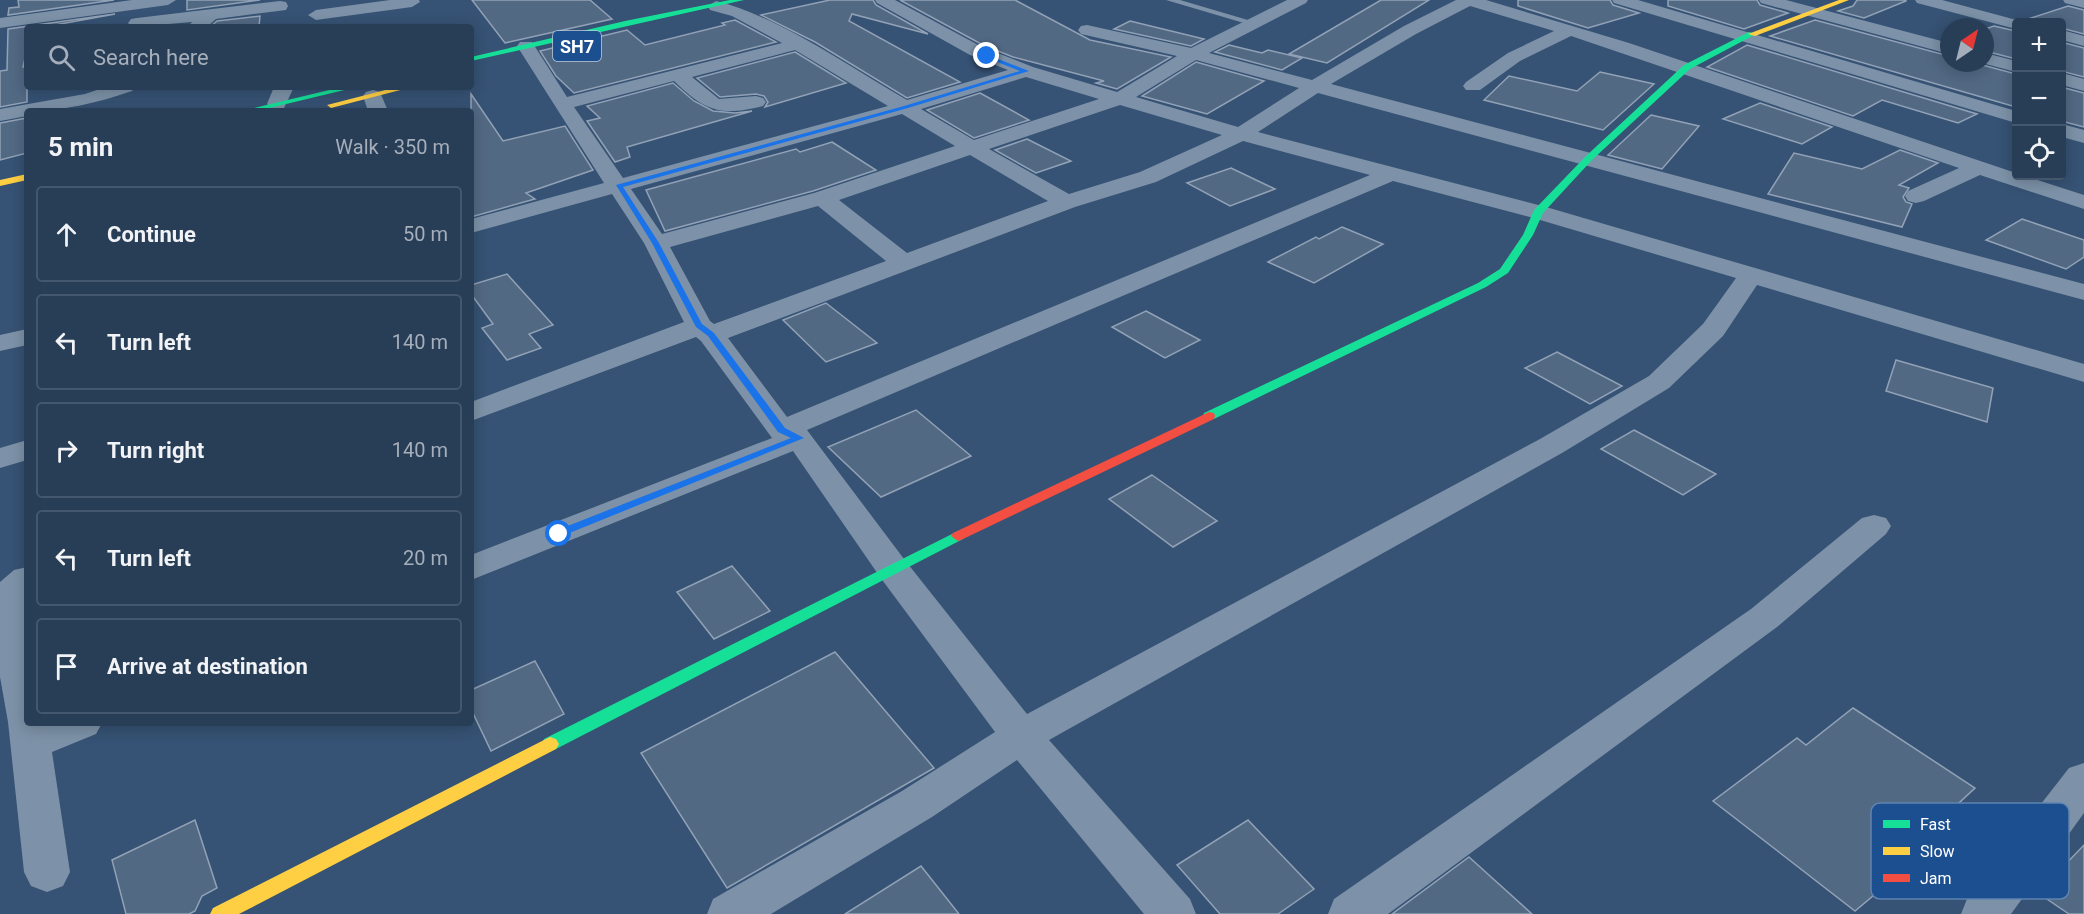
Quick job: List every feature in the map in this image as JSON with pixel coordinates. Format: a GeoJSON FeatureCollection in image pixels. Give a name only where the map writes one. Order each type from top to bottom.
{"type":"FeatureCollection","features":[{"type":"Feature","properties":{"kind":"street"},"geometry":{"type":"LineString","coordinates":[[0,23],[168,0]]}},
{"type":"Feature","properties":{"kind":"street"},"geometry":{"type":"LineString","coordinates":[[884,0],[975,51],[1026,71],[1241,134],[1538,212],[2084,373]]}},
{"type":"Feature","properties":{"kind":"street"},"geometry":{"type":"LineString","coordinates":[[656,243],[822,198],[972,150],[1120,98],[1193,54],[1300,0]]}},
{"type":"Feature","properties":{"kind":"street"},"geometry":{"type":"LineString","coordinates":[[474,411],[705,330],[905,264],[1067,202],[1148,177],[1241,134],[1316,86],[1436,16],[1468,0],[1687,67],[1978,168],[2084,202]]}},
{"type":"Feature","properties":{"kind":"street"},"geometry":{"type":"LineString","coordinates":[[1620,0],[2012,116]]}},
{"type":"Feature","properties":{"kind":"street"},"geometry":{"type":"LineString","coordinates":[[1767,0],[1940,47]]}},
{"type":"Feature","properties":{"kind":"street"},"geometry":{"type":"LineString","coordinates":[[220,914],[892,568],[1482,285],[1504,271],[1528,235],[1538,212],[1589,158],[1687,67],[1703,56],[1846,0]]}},
{"type":"Feature","properties":{"kind":"street"},"geometry":{"type":"LineString","coordinates":[[1923,0],[2012,23]]}},
{"type":"Feature","properties":{"kind":"street"},"geometry":{"type":"LineString","coordinates":[[2071,0],[2084,3]]}},
{"type":"Feature","properties":{"kind":"street"},"geometry":{"type":"LineString","coordinates":[[317,14],[412,2]]}},
{"type":"Feature","properties":{"kind":"street"},"geometry":{"type":"LineString","coordinates":[[729,2],[738,12],[906,107],[972,150],[1067,202]]}},
{"type":"Feature","properties":{"kind":"street","name":"SH7"},"geometry":{"type":"LineString","coordinates":[[474,59],[530,51],[642,30],[682,14],[729,2]]}},
{"type":"Feature","properties":{"kind":"street"},"geometry":{"type":"LineString","coordinates":[[127,24],[280,6]]}},
{"type":"Feature","properties":{"kind":"street"},"geometry":{"type":"LineString","coordinates":[[117,7],[118,24]]}},
{"type":"Feature","properties":{"kind":"street"},"geometry":{"type":"LineString","coordinates":[[200,24],[211,15]]}},
{"type":"Feature","properties":{"kind":"street"},"geometry":{"type":"LineString","coordinates":[[1087,30],[1193,54],[1316,86],[2084,292]]}},
{"type":"Feature","properties":{"kind":"street"},"geometry":{"type":"LineString","coordinates":[[1473,86],[1514,57],[1570,30]]}},
{"type":"Feature","properties":{"kind":"street"},"geometry":{"type":"LineString","coordinates":[[2066,36],[2084,41]]}},
{"type":"Feature","properties":{"kind":"street"},"geometry":{"type":"LineString","coordinates":[[562,104],[798,45]]}},
{"type":"Feature","properties":{"kind":"street"},"geometry":{"type":"LineString","coordinates":[[530,51],[562,104],[656,243],[705,330],[790,434],[1022,736],[1173,914]]}},
{"type":"Feature","properties":{"kind":"street","name":"SH7"},"geometry":{"type":"LineString","coordinates":[[474,70],[530,51]]}},
{"type":"Feature","properties":{"kind":"street"},"geometry":{"type":"LineString","coordinates":[[1994,61],[2012,66]]}},
{"type":"Feature","properties":{"kind":"street"},"geometry":{"type":"LineString","coordinates":[[474,225],[906,107],[1026,71]]}},
{"type":"Feature","properties":{"kind":"street"},"geometry":{"type":"LineString","coordinates":[[679,75],[707,102],[718,106],[756,102]]}},
{"type":"Feature","properties":{"kind":"street"},"geometry":{"type":"LineString","coordinates":[[2066,80],[2084,85]]}},
{"type":"Feature","properties":{"kind":"street"},"geometry":{"type":"LineString","coordinates":[[39,108],[89,99],[115,90]]}},
{"type":"Feature","properties":{"kind":"street"},"geometry":{"type":"LineString","coordinates":[[253,108],[281,96],[329,90]]}},
{"type":"Feature","properties":{"kind":"street"},"geometry":{"type":"LineString","coordinates":[[332,108],[375,103],[402,90]]}},
{"type":"Feature","properties":{"kind":"street"},"geometry":{"type":"LineString","coordinates":[[0,115],[24,111]]}},
{"type":"Feature","properties":{"kind":"street"},"geometry":{"type":"LineString","coordinates":[[2066,132],[2084,137]]}},
{"type":"Feature","properties":{"kind":"street"},"geometry":{"type":"LineString","coordinates":[[1916,195],[1978,168]]}},
{"type":"Feature","properties":{"kind":"street"},"geometry":{"type":"LineString","coordinates":[[474,567],[790,434],[1393,173]]}},
{"type":"Feature","properties":{"kind":"street"},"geometry":{"type":"LineString","coordinates":[[0,183],[24,178]]}},
{"type":"Feature","properties":{"kind":"street"},"geometry":{"type":"LineString","coordinates":[[822,198],[905,264]]}},
{"type":"Feature","properties":{"kind":"street"},"geometry":{"type":"LineString","coordinates":[[730,914],[917,804],[1022,736],[1551,446],[1659,382],[1713,330],[1752,274]]}},
{"type":"Feature","properties":{"kind":"street"},"geometry":{"type":"LineString","coordinates":[[0,343],[24,338]]}},
{"type":"Feature","properties":{"kind":"street"},"geometry":{"type":"LineString","coordinates":[[0,458],[24,451]]}},
{"type":"Feature","properties":{"kind":"street"},"geometry":{"type":"LineString","coordinates":[[1351,914],[1755,624],[1874,526]]}},
{"type":"Feature","properties":{"kind":"street"},"geometry":{"type":"LineString","coordinates":[[24,581],[5,597],[24,701]]}},
{"type":"Feature","properties":{"kind":"street"},"geometry":{"type":"LineString","coordinates":[[47,872],[29,728],[50,726]]}},
{"type":"Feature","properties":{"kind":"street"},"geometry":{"type":"LineString","coordinates":[[2067,803],[2084,780]]}},
{"type":"Feature","properties":{"kind":"street"},"geometry":{"type":"LineString","coordinates":[[1984,914],[1995,899]]}},
{"type":"Feature","properties":{"kind":"lane"},"geometry":{"type":"LineString","coordinates":[[1170,0],[1254,23]]}},
{"type":"Feature","properties":{"kind":"building"},"geometry":{"type":"Polygon","coordinates":[[[18,0],[114,0],[8,15],[9,8],[19,7],[18,0]]]}},
{"type":"Feature","properties":{"kind":"building"},"geometry":{"type":"Polygon","coordinates":[[[187,0],[260,0],[187,10],[187,0]]]}},
{"type":"Feature","properties":{"kind":"building"},"geometry":{"type":"Polygon","coordinates":[[[472,0],[590,0],[612,19],[505,43],[472,0]]]}},
{"type":"Feature","properties":{"kind":"building"},"geometry":{"type":"Polygon","coordinates":[[[830,0],[873,0],[876,5],[928,34],[852,14],[849,21],[960,82],[907,98],[815,42],[761,15],[830,0]]]}},
{"type":"Feature","properties":{"kind":"building"},"geometry":{"type":"Polygon","coordinates":[[[900,0],[1015,0],[1090,40],[1171,57],[1117,89],[1096,83],[1104,81],[1013,57],[983,45],[900,0]]]}},
{"type":"Feature","properties":{"kind":"building"},"geometry":{"type":"Polygon","coordinates":[[[1381,0],[1429,0],[1327,63],[1289,54],[1381,0]]]}},
{"type":"Feature","properties":{"kind":"building"},"geometry":{"type":"Polygon","coordinates":[[[1518,0],[1610,0],[1613,5],[1639,13],[1588,28],[1518,6],[1518,0]]]}},
{"type":"Feature","properties":{"kind":"building"},"geometry":{"type":"Polygon","coordinates":[[[1668,0],[1757,0],[1760,5],[1788,13],[1744,29],[1668,6],[1668,0]]]}},
{"type":"Feature","properties":{"kind":"building"},"geometry":{"type":"Polygon","coordinates":[[[1857,0],[1906,1],[1864,18],[1838,11],[1853,6],[1857,0]]]}},
{"type":"Feature","properties":{"kind":"building"},"geometry":{"type":"Polygon","coordinates":[[[2068,6],[2084,10],[2084,34],[2066,29],[2066,18],[2031,18],[2068,6]]]}},
{"type":"Feature","properties":{"kind":"building"},"geometry":{"type":"Polygon","coordinates":[[[115,14],[60,24],[44,24],[115,14]]]}},
{"type":"Feature","properties":{"kind":"building"},"geometry":{"type":"Polygon","coordinates":[[[260,16],[259,24],[214,24],[217,21],[260,16]]]}},
{"type":"Feature","properties":{"kind":"building"},"geometry":{"type":"Polygon","coordinates":[[[735,20],[776,42],[574,93],[556,76],[540,51],[627,30],[645,45],[725,25],[722,23],[735,20]]]}},
{"type":"Feature","properties":{"kind":"building"},"geometry":{"type":"Polygon","coordinates":[[[1815,20],[1940,54],[1940,72],[1994,72],[1994,68],[2012,73],[2012,106],[1770,36],[1815,20]]]}},
{"type":"Feature","properties":{"kind":"building"},"geometry":{"type":"Polygon","coordinates":[[[1130,21],[1204,39],[1191,46],[1114,29],[1130,21]]]}},
{"type":"Feature","properties":{"kind":"building"},"geometry":{"type":"Polygon","coordinates":[[[1994,26],[2012,30],[2012,58],[1994,53],[1994,26]]]}},
{"type":"Feature","properties":{"kind":"building"},"geometry":{"type":"Polygon","coordinates":[[[24,27],[23,67],[27,102],[0,107],[0,71],[7,70],[8,29],[24,27]]]}},
{"type":"Feature","properties":{"kind":"building"},"geometry":{"type":"Polygon","coordinates":[[[2066,43],[2084,48],[2084,77],[2066,72],[2066,43]]]}},
{"type":"Feature","properties":{"kind":"building"},"geometry":{"type":"Polygon","coordinates":[[[1229,45],[1262,53],[1268,50],[1302,58],[1282,70],[1215,52],[1229,45]]]}},
{"type":"Feature","properties":{"kind":"building"},"geometry":{"type":"Polygon","coordinates":[[[1747,45],[1977,114],[1958,123],[1882,100],[1853,116],[1707,67],[1747,45]]]}},
{"type":"Feature","properties":{"kind":"building"},"geometry":{"type":"Polygon","coordinates":[[[795,52],[846,83],[765,107],[768,102],[764,96],[756,94],[720,97],[697,78],[795,52]]]}},
{"type":"Feature","properties":{"kind":"building"},"geometry":{"type":"Polygon","coordinates":[[[1196,62],[1264,81],[1207,114],[1142,96],[1196,62]]]}},
{"type":"Feature","properties":{"kind":"building"},"geometry":{"type":"Polygon","coordinates":[[[1600,72],[1654,84],[1603,130],[1484,100],[1509,76],[1577,91],[1600,72]]]}},
{"type":"Feature","properties":{"kind":"building"},"geometry":{"type":"Polygon","coordinates":[[[673,83],[694,101],[713,111],[735,113],[752,111],[627,147],[630,157],[615,162],[587,121],[600,118],[587,106],[673,83]]]}},
{"type":"Feature","properties":{"kind":"building"},"geometry":{"type":"Polygon","coordinates":[[[2066,88],[2084,93],[2084,127],[2066,122],[2066,88]]]}},
{"type":"Feature","properties":{"kind":"building"},"geometry":{"type":"Polygon","coordinates":[[[980,93],[1029,120],[974,138],[927,110],[980,93]]]}},
{"type":"Feature","properties":{"kind":"building"},"geometry":{"type":"Polygon","coordinates":[[[471,94],[503,141],[565,126],[593,170],[526,193],[535,199],[474,216],[474,108],[471,108],[471,94]]]}},
{"type":"Feature","properties":{"kind":"building"},"geometry":{"type":"Polygon","coordinates":[[[1760,103],[1832,127],[1802,144],[1723,119],[1760,103]]]}},
{"type":"Feature","properties":{"kind":"building"},"geometry":{"type":"Polygon","coordinates":[[[1651,115],[1699,126],[1662,169],[1608,155],[1651,115]]]}},
{"type":"Feature","properties":{"kind":"building"},"geometry":{"type":"Polygon","coordinates":[[[24,119],[24,154],[0,160],[0,123],[24,119]]]}},
{"type":"Feature","properties":{"kind":"building"},"geometry":{"type":"Polygon","coordinates":[[[1027,139],[1071,161],[1036,173],[995,150],[1027,139]]]}},
{"type":"Feature","properties":{"kind":"building"},"geometry":{"type":"Polygon","coordinates":[[[832,142],[876,170],[813,191],[665,231],[646,190],[796,149],[800,152],[832,142]]]}},
{"type":"Feature","properties":{"kind":"building"},"geometry":{"type":"Polygon","coordinates":[[[1900,150],[1938,163],[1899,185],[1909,188],[1903,197],[1906,202],[1912,204],[1902,227],[1768,194],[1794,153],[1862,169],[1900,150]]]}},
{"type":"Feature","properties":{"kind":"building"},"geometry":{"type":"Polygon","coordinates":[[[1231,168],[1275,189],[1230,206],[1187,183],[1231,168]]]}},
{"type":"Feature","properties":{"kind":"building"},"geometry":{"type":"Polygon","coordinates":[[[2022,219],[2084,240],[2084,257],[2066,269],[1986,240],[2022,219]]]}},
{"type":"Feature","properties":{"kind":"building"},"geometry":{"type":"Polygon","coordinates":[[[1342,227],[1383,244],[1314,283],[1268,262],[1316,237],[1319,239],[1342,227]]]}},
{"type":"Feature","properties":{"kind":"building"},"geometry":{"type":"Polygon","coordinates":[[[507,274],[553,325],[529,334],[541,348],[507,360],[482,328],[493,324],[474,298],[474,284],[507,274]]]}},
{"type":"Feature","properties":{"kind":"building"},"geometry":{"type":"Polygon","coordinates":[[[826,303],[877,343],[826,362],[783,320],[826,303]]]}},
{"type":"Feature","properties":{"kind":"building"},"geometry":{"type":"Polygon","coordinates":[[[1146,311],[1200,340],[1165,358],[1112,327],[1146,311]]]}},
{"type":"Feature","properties":{"kind":"building"},"geometry":{"type":"Polygon","coordinates":[[[1557,352],[1622,386],[1590,404],[1525,368],[1557,352]]]}},
{"type":"Feature","properties":{"kind":"building"},"geometry":{"type":"Polygon","coordinates":[[[1896,360],[1993,388],[1987,422],[1886,391],[1896,360]]]}},
{"type":"Feature","properties":{"kind":"building"},"geometry":{"type":"Polygon","coordinates":[[[916,410],[971,456],[881,497],[828,447],[916,410]]]}},
{"type":"Feature","properties":{"kind":"building"},"geometry":{"type":"Polygon","coordinates":[[[1634,430],[1716,474],[1683,495],[1601,449],[1634,430]]]}},
{"type":"Feature","properties":{"kind":"building"},"geometry":{"type":"Polygon","coordinates":[[[1152,475],[1217,521],[1173,547],[1109,499],[1152,475]]]}},
{"type":"Feature","properties":{"kind":"building"},"geometry":{"type":"Polygon","coordinates":[[[732,566],[770,611],[714,639],[677,592],[732,566]]]}},
{"type":"Feature","properties":{"kind":"building"},"geometry":{"type":"Polygon","coordinates":[[[835,652],[934,768],[727,888],[641,753],[835,652]]]}},
{"type":"Feature","properties":{"kind":"building"},"geometry":{"type":"Polygon","coordinates":[[[535,661],[564,714],[491,751],[474,715],[474,689],[535,661]]]}},
{"type":"Feature","properties":{"kind":"building"},"geometry":{"type":"Polygon","coordinates":[[[1853,708],[1975,788],[1959,803],[1871,803],[1871,898],[1855,911],[1713,801],[1797,738],[1806,745],[1853,708]]]}},
{"type":"Feature","properties":{"kind":"building"},"geometry":{"type":"Polygon","coordinates":[[[195,820],[217,888],[202,896],[195,911],[189,914],[126,914],[112,860],[195,820]]]}},
{"type":"Feature","properties":{"kind":"building"},"geometry":{"type":"Polygon","coordinates":[[[1248,820],[1314,889],[1278,914],[1220,914],[1177,865],[1248,820]]]}},
{"type":"Feature","properties":{"kind":"building"},"geometry":{"type":"Polygon","coordinates":[[[2084,845],[2084,914],[2069,914],[2047,899],[2069,899],[2069,861],[2084,845]]]}},
{"type":"Feature","properties":{"kind":"building"},"geometry":{"type":"Polygon","coordinates":[[[1469,857],[1532,914],[1392,914],[1469,857]]]}},
{"type":"Feature","properties":{"kind":"building"},"geometry":{"type":"Polygon","coordinates":[[[921,866],[959,914],[845,914],[921,866]]]}},
{"type":"Feature","properties":{"kind":"traffic: fast"},"geometry":{"type":"LineString","coordinates":[[474,58],[625,23],[741,0]]}},
{"type":"Feature","properties":{"kind":"traffic: fast"},"geometry":{"type":"LineString","coordinates":[[1209,416],[1482,285],[1504,271],[1528,235],[1538,212],[1589,158],[1687,67],[1752,34]]}},
{"type":"Feature","properties":{"kind":"traffic: fast"},"geometry":{"type":"LineString","coordinates":[[259,108],[340,90]]}},
{"type":"Feature","properties":{"kind":"traffic: fast"},"geometry":{"type":"LineString","coordinates":[[550,744],[958,536]]}},
{"type":"Feature","properties":{"kind":"traffic: slow"},"geometry":{"type":"LineString","coordinates":[[1752,34],[1846,0]]}},
{"type":"Feature","properties":{"kind":"traffic: slow"},"geometry":{"type":"LineString","coordinates":[[331,105],[395,90]]}},
{"type":"Feature","properties":{"kind":"traffic: slow"},"geometry":{"type":"LineString","coordinates":[[0,183],[24,178]]}},
{"type":"Feature","properties":{"kind":"traffic: slow"},"geometry":{"type":"LineString","coordinates":[[220,914],[550,744]]}},
{"type":"Feature","properties":{"kind":"traffic: jam"},"geometry":{"type":"LineString","coordinates":[[958,536],[1209,416]]}},
{"type":"Feature","properties":{"kind":"route"},"geometry":{"type":"LineString","coordinates":[[559,534],[800,438],[781,430],[711,335],[699,326],[656,243],[619,186],[906,107],[1026,71],[987,56]]}}]}
